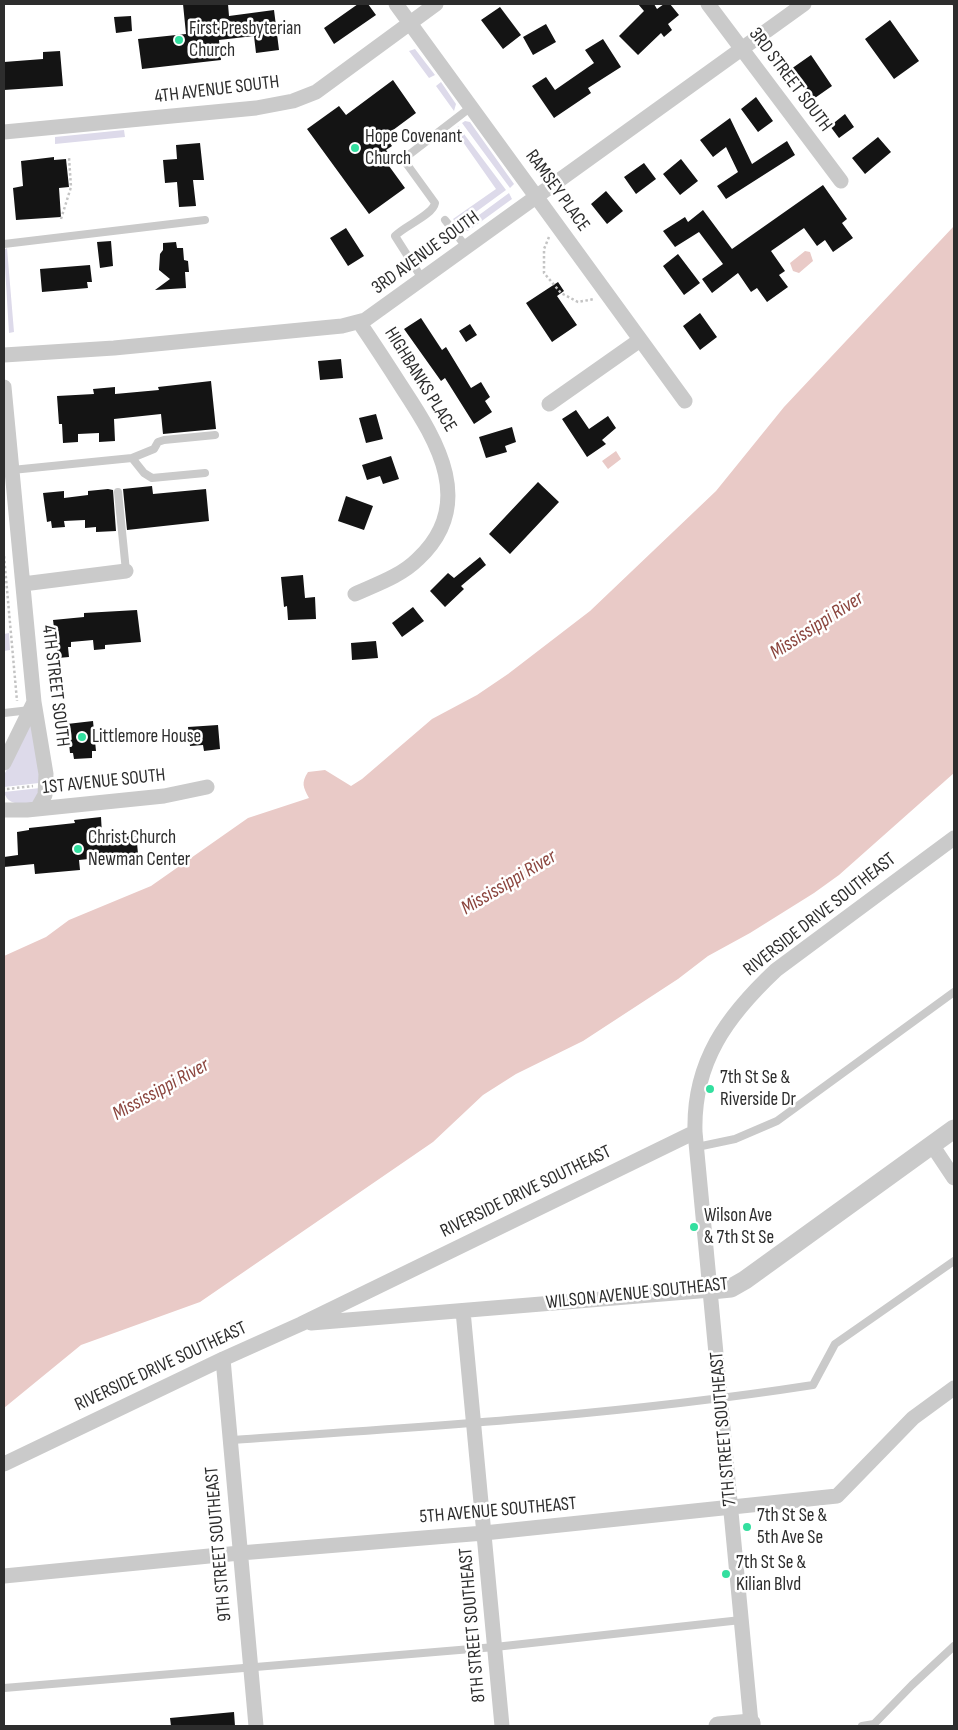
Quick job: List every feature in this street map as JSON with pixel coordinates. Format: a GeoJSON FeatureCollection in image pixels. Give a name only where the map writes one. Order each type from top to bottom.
{"type":"FeatureCollection","features":[{"type":"Feature","properties":{"kind":"street","name":"RAMSEY PLACE"},"geometry":{"type":"LineString","coordinates":[[396,4],[686,401]]}},
{"type":"Feature","properties":{"kind":"street","name":"4TH AVENUE SOUTH"},"geometry":{"type":"LineString","coordinates":[[4,132],[256,108],[293,101],[316,92],[436,4]]}},
{"type":"Feature","properties":{"kind":"street","name":"3RD STREET SOUTH"},"geometry":{"type":"LineString","coordinates":[[708,4],[841,181]]}},
{"type":"Feature","properties":{"kind":"street","name":"3RD AVENUE SOUTH"},"geometry":{"type":"LineString","coordinates":[[4,355],[124,347],[342,326],[371,317],[740,48],[804,4]]}},
{"type":"Feature","properties":{"kind":"street","name":"HIGHBANKS PLACE"},"geometry":{"type":"LineString","coordinates":[[355,594],[395,576],[425,552],[440,532],[444,519],[448,487],[443,459],[428,426],[359,322]]}},
{"type":"Feature","properties":{"kind":"street"},"geometry":{"type":"LineString","coordinates":[[549,404],[640,340]]}},
{"type":"Feature","properties":{"kind":"street","name":"4TH STREET SOUTH"},"geometry":{"type":"LineString","coordinates":[[4,386],[23,584],[28,706],[39,722],[46,782],[45,795],[37,809]]}},
{"type":"Feature","properties":{"kind":"street"},"geometry":{"type":"LineString","coordinates":[[23,584],[126,571]]}},
{"type":"Feature","properties":{"kind":"street"},"geometry":{"type":"LineString","coordinates":[[4,763],[28,706]]}},
{"type":"Feature","properties":{"kind":"street","name":"1ST AVENUE SOUTH"},"geometry":{"type":"LineString","coordinates":[[4,810],[37,809],[164,796],[207,787]]}},
{"type":"Feature","properties":{"kind":"street","name":"RIVERSIDE DRIVE SOUTHEAST"},"geometry":{"type":"LineString","coordinates":[[4,1464],[223,1359],[301,1324],[695,1132],[696,1092],[702,1074],[711,1051],[740,1006],[776,970],[954,838]]}},
{"type":"Feature","properties":{"kind":"street","name":"WILSON AVENUE SOUTHEAST"},"geometry":{"type":"LineString","coordinates":[[301,1324],[731,1288],[954,1129]]}},
{"type":"Feature","properties":{"kind":"street","name":"7TH STREET SOUTHEAST"},"geometry":{"type":"LineString","coordinates":[[695,1132],[751,1725]]}},
{"type":"Feature","properties":{"kind":"street"},"geometry":{"type":"LineString","coordinates":[[932,1146],[954,1178]]}},
{"type":"Feature","properties":{"kind":"street","name":"8TH STREET SOUTHEAST"},"geometry":{"type":"LineString","coordinates":[[463,1311],[502,1726]]}},
{"type":"Feature","properties":{"kind":"street","name":"9TH STREET SOUTHEAST"},"geometry":{"type":"LineString","coordinates":[[223,1359],[256,1726]]}},
{"type":"Feature","properties":{"kind":"street","name":"5TH AVENUE SOUTHEAST"},"geometry":{"type":"LineString","coordinates":[[4,1576],[240,1553],[484,1533],[837,1496],[913,1418],[954,1388]]}},
{"type":"Feature","properties":{"kind":"street"},"geometry":{"type":"LineString","coordinates":[[718,1726],[751,1725]]}},
{"type":"Feature","properties":{"kind":"lane"},"geometry":{"type":"LineString","coordinates":[[423,280],[395,236],[429,212],[436,204],[405,159],[471,107]]}},
{"type":"Feature","properties":{"kind":"lane"},"geometry":{"type":"LineString","coordinates":[[4,244],[205,220]]}},
{"type":"Feature","properties":{"kind":"lane"},"geometry":{"type":"LineString","coordinates":[[445,220],[467,248]]}},
{"type":"Feature","properties":{"kind":"lane"},"geometry":{"type":"LineString","coordinates":[[12,470],[132,458],[154,449],[158,442],[215,435]]}},
{"type":"Feature","properties":{"kind":"lane"},"geometry":{"type":"LineString","coordinates":[[132,458],[144,473],[152,478],[205,474]]}},
{"type":"Feature","properties":{"kind":"lane"},"geometry":{"type":"LineString","coordinates":[[118,492],[126,571]]}},
{"type":"Feature","properties":{"kind":"lane"},"geometry":{"type":"LineString","coordinates":[[4,713],[28,706]]}},
{"type":"Feature","properties":{"kind":"lane"},"geometry":{"type":"LineString","coordinates":[[697,1147],[735,1140],[778,1121],[954,992]]}},
{"type":"Feature","properties":{"kind":"lane"},"geometry":{"type":"LineString","coordinates":[[230,1440],[474,1423],[721,1399],[813,1385],[835,1344],[954,1261]]}},
{"type":"Feature","properties":{"kind":"lane"},"geometry":{"type":"LineString","coordinates":[[4,1688],[495,1647],[741,1620]]}},
{"type":"Feature","properties":{"kind":"lane"},"geometry":{"type":"LineString","coordinates":[[862,1726],[874,1724],[954,1646]]}},
{"type":"Feature","properties":{"kind":"path"},"geometry":{"type":"LineString","coordinates":[[62,219],[72,187],[69,158]]}},
{"type":"Feature","properties":{"kind":"path"},"geometry":{"type":"LineString","coordinates":[[559,228],[551,233],[544,249],[544,273],[562,293],[578,302],[595,298]]}},
{"type":"Feature","properties":{"kind":"path"},"geometry":{"type":"LineString","coordinates":[[4,556],[5,582],[28,706]]}},
{"type":"Feature","properties":{"kind":"path"},"geometry":{"type":"LineString","coordinates":[[7,789],[40,785]]}},
{"type":"Feature","properties":{"kind":"shaded area"},"geometry":{"type":"Polygon","coordinates":[[[415,49],[435,75],[429,78],[409,51],[415,49]]]}},
{"type":"Feature","properties":{"kind":"shaded area"},"geometry":{"type":"Polygon","coordinates":[[[441,82],[456,104],[454,111],[436,86],[441,82]]]}},
{"type":"Feature","properties":{"kind":"shaded area"},"geometry":{"type":"Polygon","coordinates":[[[465,121],[470,122],[514,184],[510,188],[462,123],[465,121]]]}},
{"type":"Feature","properties":{"kind":"shaded area"},"geometry":{"type":"Polygon","coordinates":[[[458,126],[506,190],[458,225],[453,219],[496,189],[456,132],[458,126]]]}},
{"type":"Feature","properties":{"kind":"shaded area"},"geometry":{"type":"Polygon","coordinates":[[[124,130],[125,137],[55,144],[55,137],[124,130]]]}},
{"type":"Feature","properties":{"kind":"shaded area"},"geometry":{"type":"Polygon","coordinates":[[[509,193],[512,199],[468,231],[460,229],[509,193]]]}},
{"type":"Feature","properties":{"kind":"shaded area"},"geometry":{"type":"Polygon","coordinates":[[[7,248],[14,332],[9,333],[4,250],[7,248]]]}},
{"type":"Feature","properties":{"kind":"shaded area"},"geometry":{"type":"Polygon","coordinates":[[[9,633],[10,650],[4,651],[4,634],[9,633]]]}},
{"type":"Feature","properties":{"kind":"shaded area"},"geometry":{"type":"Polygon","coordinates":[[[32,721],[42,777],[39,783],[4,787],[5,773],[32,721]]]}},
{"type":"Feature","properties":{"kind":"shaded area"},"geometry":{"type":"Polygon","coordinates":[[[42,789],[32,803],[19,804],[12,802],[6,797],[4,792],[42,789]]]}},
{"type":"Feature","properties":{"kind":"water","name":"Mississippi River"},"geometry":{"type":"Polygon","coordinates":[[[954,226],[954,773],[839,875],[814,893],[750,933],[708,956],[678,979],[583,1041],[516,1074],[483,1095],[433,1142],[200,1302],[81,1345],[4,1408],[4,956],[46,937],[69,920],[151,886],[248,818],[309,798],[304,785],[304,779],[308,772],[325,770],[351,786],[362,779],[432,719],[477,695],[508,674],[590,611],[716,491],[784,407],[954,226]]]}},
{"type":"Feature","properties":{"kind":"water"},"geometry":{"type":"Polygon","coordinates":[[[805,251],[810,252],[813,261],[799,273],[793,271],[790,263],[805,251]]]}},
{"type":"Feature","properties":{"kind":"water"},"geometry":{"type":"Polygon","coordinates":[[[616,451],[621,459],[608,469],[602,461],[616,451]]]}},
{"type":"Feature","properties":{"kind":"building","name":"First Presbyterian Church"},"geometry":{"type":"Polygon","coordinates":[[[183,4],[228,4],[229,16],[274,10],[279,50],[256,53],[254,36],[219,40],[221,60],[142,69],[138,39],[186,34],[183,4]]]}},
{"type":"Feature","properties":{"kind":"building"},"geometry":{"type":"Polygon","coordinates":[[[358,4],[368,4],[376,15],[334,44],[324,28],[358,4]]]}},
{"type":"Feature","properties":{"kind":"building"},"geometry":{"type":"Polygon","coordinates":[[[638,4],[654,4],[657,9],[664,4],[670,4],[679,15],[668,24],[672,30],[664,37],[661,33],[638,55],[619,36],[644,11],[638,4]]]}},
{"type":"Feature","properties":{"kind":"building"},"geometry":{"type":"Polygon","coordinates":[[[500,7],[521,35],[503,49],[481,20],[500,7]]]}},
{"type":"Feature","properties":{"kind":"building"},"geometry":{"type":"Polygon","coordinates":[[[131,16],[132,31],[116,33],[114,17],[131,16]]]}},
{"type":"Feature","properties":{"kind":"building"},"geometry":{"type":"Polygon","coordinates":[[[890,20],[919,61],[894,79],[865,39],[890,20]]]}},
{"type":"Feature","properties":{"kind":"building"},"geometry":{"type":"Polygon","coordinates":[[[546,24],[556,42],[533,55],[523,37],[546,24]]]}},
{"type":"Feature","properties":{"kind":"building"},"geometry":{"type":"Polygon","coordinates":[[[603,39],[621,67],[588,88],[591,93],[554,118],[532,86],[546,77],[555,90],[594,63],[585,50],[603,39]]]}},
{"type":"Feature","properties":{"kind":"building"},"geometry":{"type":"Polygon","coordinates":[[[60,51],[63,86],[4,90],[4,62],[43,59],[43,52],[60,51]]]}},
{"type":"Feature","properties":{"kind":"building"},"geometry":{"type":"Polygon","coordinates":[[[811,55],[832,86],[812,100],[791,69],[811,55]]]}},
{"type":"Feature","properties":{"kind":"building","name":"Hope Covenant Church"},"geometry":{"type":"Polygon","coordinates":[[[393,80],[416,113],[385,136],[392,146],[386,150],[395,162],[389,166],[405,188],[369,214],[307,129],[339,106],[346,115],[393,80]]]}},
{"type":"Feature","properties":{"kind":"building"},"geometry":{"type":"Polygon","coordinates":[[[756,97],[773,121],[758,132],[741,109],[756,97]]]}},
{"type":"Feature","properties":{"kind":"building"},"geometry":{"type":"Polygon","coordinates":[[[845,114],[854,127],[839,138],[830,126],[845,114]]]}},
{"type":"Feature","properties":{"kind":"building"},"geometry":{"type":"Polygon","coordinates":[[[730,118],[752,164],[787,141],[795,155],[726,199],[717,186],[738,172],[726,147],[713,157],[700,140],[730,118]]]}},
{"type":"Feature","properties":{"kind":"building"},"geometry":{"type":"Polygon","coordinates":[[[878,137],[891,152],[865,174],[852,158],[878,137]]]}},
{"type":"Feature","properties":{"kind":"building"},"geometry":{"type":"Polygon","coordinates":[[[200,143],[204,180],[193,180],[196,206],[179,207],[177,182],[165,183],[163,160],[177,159],[176,145],[200,143]]]}},
{"type":"Feature","properties":{"kind":"building"},"geometry":{"type":"Polygon","coordinates":[[[54,157],[54,160],[66,159],[69,187],[59,188],[61,217],[16,220],[13,188],[23,186],[21,161],[54,157]]]}},
{"type":"Feature","properties":{"kind":"building"},"geometry":{"type":"Polygon","coordinates":[[[681,159],[698,181],[680,195],[663,174],[681,159]]]}},
{"type":"Feature","properties":{"kind":"building"},"geometry":{"type":"Polygon","coordinates":[[[644,163],[656,179],[636,194],[624,177],[644,163]]]}},
{"type":"Feature","properties":{"kind":"building"},"geometry":{"type":"Polygon","coordinates":[[[823,185],[847,219],[842,223],[853,238],[833,252],[825,240],[817,246],[804,228],[771,251],[785,271],[779,275],[788,287],[767,302],[757,288],[751,292],[738,273],[712,293],[702,279],[723,264],[699,232],[675,247],[663,231],[685,217],[688,222],[703,210],[732,249],[823,185]]]}},
{"type":"Feature","properties":{"kind":"building"},"geometry":{"type":"Polygon","coordinates":[[[606,191],[623,211],[607,224],[591,204],[606,191]]]}},
{"type":"Feature","properties":{"kind":"building"},"geometry":{"type":"Polygon","coordinates":[[[346,228],[364,256],[348,266],[330,238],[346,228]]]}},
{"type":"Feature","properties":{"kind":"building"},"geometry":{"type":"Polygon","coordinates":[[[111,241],[113,266],[100,268],[97,242],[111,241]]]}},
{"type":"Feature","properties":{"kind":"building"},"geometry":{"type":"Polygon","coordinates":[[[176,242],[177,248],[183,248],[184,260],[188,261],[189,272],[185,272],[186,288],[155,290],[170,279],[159,270],[163,243],[176,242]]]}},
{"type":"Feature","properties":{"kind":"building"},"geometry":{"type":"Polygon","coordinates":[[[678,254],[700,283],[684,295],[663,266],[678,254]]]}},
{"type":"Feature","properties":{"kind":"building"},"geometry":{"type":"Polygon","coordinates":[[[90,265],[92,282],[87,282],[88,288],[42,292],[40,269],[90,265]]]}},
{"type":"Feature","properties":{"kind":"building"},"geometry":{"type":"Polygon","coordinates":[[[558,282],[564,291],[557,296],[577,325],[552,342],[526,303],[558,282]]]}},
{"type":"Feature","properties":{"kind":"building"},"geometry":{"type":"Polygon","coordinates":[[[700,313],[717,337],[700,350],[683,326],[700,313]]]}},
{"type":"Feature","properties":{"kind":"building"},"geometry":{"type":"Polygon","coordinates":[[[421,318],[442,350],[446,347],[471,388],[481,382],[490,397],[485,401],[492,412],[474,424],[445,378],[441,381],[404,329],[421,318]]]}},
{"type":"Feature","properties":{"kind":"building"},"geometry":{"type":"Polygon","coordinates":[[[470,324],[477,335],[466,342],[459,331],[470,324]]]}},
{"type":"Feature","properties":{"kind":"building"},"geometry":{"type":"Polygon","coordinates":[[[341,359],[343,378],[320,380],[318,361],[341,359]]]}},
{"type":"Feature","properties":{"kind":"building"},"geometry":{"type":"Polygon","coordinates":[[[211,381],[216,429],[163,434],[161,414],[114,419],[115,441],[99,442],[99,433],[78,434],[78,442],[63,443],[62,424],[59,424],[57,396],[94,394],[93,389],[115,387],[115,394],[159,390],[158,387],[211,381]]]}},
{"type":"Feature","properties":{"kind":"building"},"geometry":{"type":"Polygon","coordinates":[[[576,410],[589,429],[608,416],[616,428],[602,440],[606,444],[587,457],[562,419],[576,410]]]}},
{"type":"Feature","properties":{"kind":"building"},"geometry":{"type":"Polygon","coordinates":[[[376,414],[383,439],[366,443],[359,418],[376,414]]]}},
{"type":"Feature","properties":{"kind":"building"},"geometry":{"type":"Polygon","coordinates":[[[512,427],[516,442],[505,446],[507,452],[486,458],[479,437],[512,427]]]}},
{"type":"Feature","properties":{"kind":"building"},"geometry":{"type":"Polygon","coordinates":[[[391,456],[399,479],[383,484],[380,476],[367,480],[362,465],[391,456]]]}},
{"type":"Feature","properties":{"kind":"building"},"geometry":{"type":"Polygon","coordinates":[[[538,482],[559,502],[510,554],[489,534],[538,482]]]}},
{"type":"Feature","properties":{"kind":"building"},"geometry":{"type":"Polygon","coordinates":[[[152,486],[153,494],[206,489],[209,521],[127,530],[123,489],[152,486]]]}},
{"type":"Feature","properties":{"kind":"building"},"geometry":{"type":"Polygon","coordinates":[[[113,490],[116,531],[96,532],[96,527],[85,528],[85,520],[64,521],[65,527],[52,528],[51,521],[47,522],[43,493],[64,491],[64,498],[88,495],[88,491],[113,490]]]}},
{"type":"Feature","properties":{"kind":"building"},"geometry":{"type":"Polygon","coordinates":[[[346,496],[373,506],[364,530],[338,521],[346,496]]]}},
{"type":"Feature","properties":{"kind":"building"},"geometry":{"type":"Polygon","coordinates":[[[480,557],[486,565],[461,586],[464,589],[445,607],[430,591],[448,573],[454,578],[480,557]]]}},
{"type":"Feature","properties":{"kind":"building"},"geometry":{"type":"Polygon","coordinates":[[[303,575],[305,598],[315,597],[316,619],[288,620],[287,606],[284,607],[281,577],[303,575]]]}},
{"type":"Feature","properties":{"kind":"building"},"geometry":{"type":"Polygon","coordinates":[[[413,607],[424,621],[402,637],[392,623],[413,607]]]}},
{"type":"Feature","properties":{"kind":"building"},"geometry":{"type":"Polygon","coordinates":[[[137,610],[141,642],[105,645],[105,649],[94,650],[93,640],[71,642],[71,647],[68,647],[69,657],[58,658],[53,620],[84,617],[84,613],[137,610]]]}},
{"type":"Feature","properties":{"kind":"building"},"geometry":{"type":"Polygon","coordinates":[[[376,641],[378,658],[352,660],[351,643],[376,641]]]}},
{"type":"Feature","properties":{"kind":"building","name":"Littlemore House"},"geometry":{"type":"Polygon","coordinates":[[[93,721],[96,751],[92,751],[92,758],[74,759],[73,753],[70,753],[67,724],[93,721]]]}},
{"type":"Feature","properties":{"kind":"building"},"geometry":{"type":"Polygon","coordinates":[[[218,725],[220,749],[204,751],[203,745],[190,746],[188,727],[218,725]]]}},
{"type":"Feature","properties":{"kind":"building","name":"Christ Church Newman Center"},"geometry":{"type":"Polygon","coordinates":[[[101,817],[102,835],[136,832],[138,854],[79,860],[80,870],[35,874],[34,864],[4,867],[4,857],[18,855],[17,832],[29,830],[29,828],[75,823],[74,820],[101,817]]]}},
{"type":"Feature","properties":{"kind":"building"},"geometry":{"type":"Polygon","coordinates":[[[234,1712],[235,1726],[171,1726],[170,1718],[234,1712]]]}},
{"type":"Feature","properties":{"kind":"place","name":"First Presbyterian Church"},"geometry":{"type":"Point","coordinates":[179,40]}},
{"type":"Feature","properties":{"kind":"place","name":"Hope Covenant Church"},"geometry":{"type":"Point","coordinates":[355,148]}},
{"type":"Feature","properties":{"kind":"place","name":"Littlemore House"},"geometry":{"type":"Point","coordinates":[82,737]}},
{"type":"Feature","properties":{"kind":"place","name":"Christ Church Newman Center"},"geometry":{"type":"Point","coordinates":[78,849]}},
{"type":"Feature","properties":{"kind":"place","name":"7th St Se & Riverside Dr"},"geometry":{"type":"Point","coordinates":[710,1089]}},
{"type":"Feature","properties":{"kind":"place","name":"Wilson Ave & 7th St Se"},"geometry":{"type":"Point","coordinates":[694,1227]}},
{"type":"Feature","properties":{"kind":"place","name":"7th St Se & 5th Ave Se"},"geometry":{"type":"Point","coordinates":[747,1527]}},
{"type":"Feature","properties":{"kind":"place","name":"7th St Se & Kilian Blvd"},"geometry":{"type":"Point","coordinates":[726,1574]}}]}
